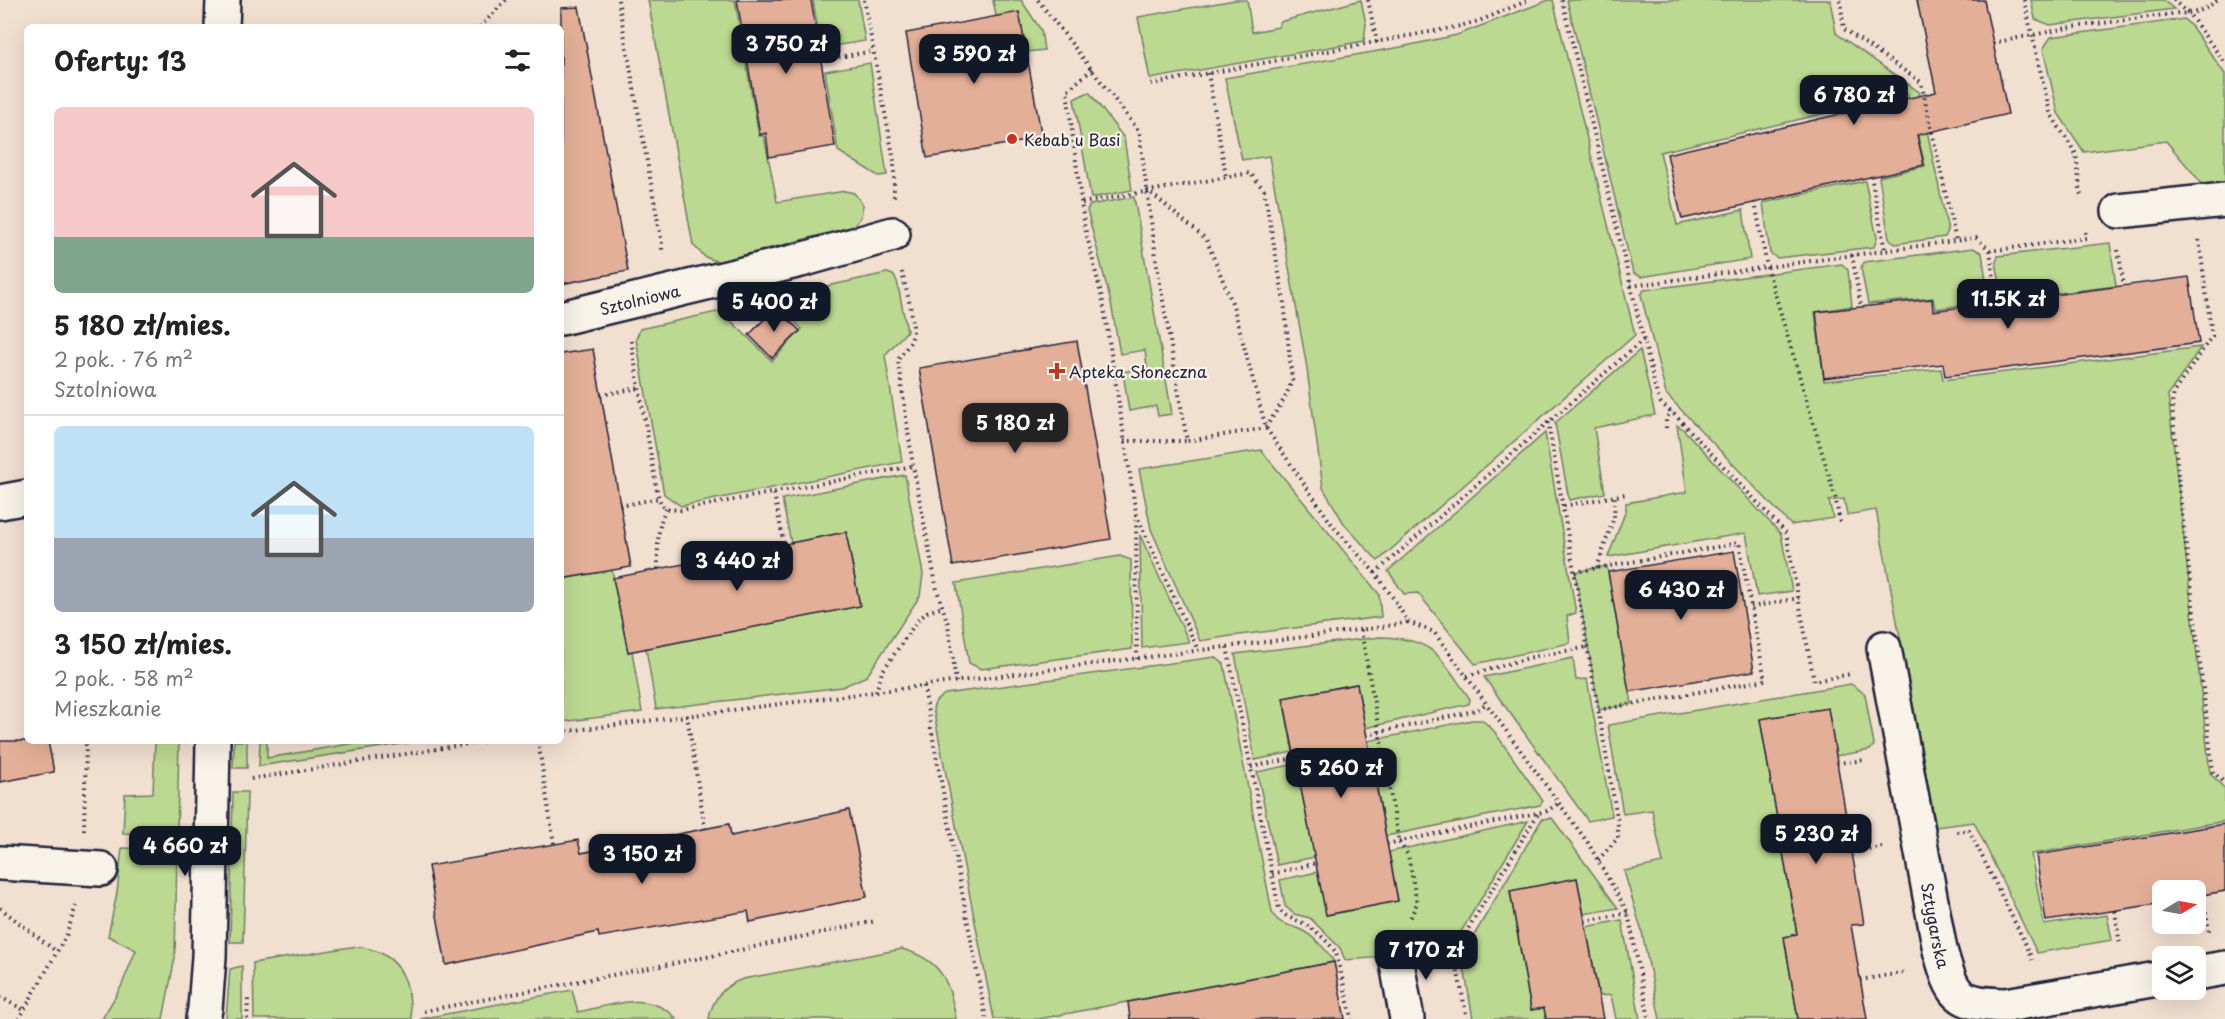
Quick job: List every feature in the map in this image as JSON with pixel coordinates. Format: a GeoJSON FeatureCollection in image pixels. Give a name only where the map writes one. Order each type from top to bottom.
{"type":"FeatureCollection","features":[{"type":"Feature","properties":{"kind":"street"},"geometry":{"type":"LineString","coordinates":[[222,24],[223,0]]}},
{"type":"Feature","properties":{"kind":"street"},"geometry":{"type":"LineString","coordinates":[[2119,211],[2225,200]]}},
{"type":"Feature","properties":{"kind":"street","name":"Sztolniowa"},"geometry":{"type":"LineString","coordinates":[[564,317],[749,273],[893,234]]}},
{"type":"Feature","properties":{"kind":"street"},"geometry":{"type":"LineString","coordinates":[[0,502],[24,498]]}},
{"type":"Feature","properties":{"kind":"street","name":"Sztygarska"},"geometry":{"type":"LineString","coordinates":[[1884,648],[1940,950],[1949,981],[1962,999],[1981,1004],[2006,1005],[2152,980]]}},
{"type":"Feature","properties":{"kind":"street"},"geometry":{"type":"LineString","coordinates":[[203,1019],[208,957],[213,744]]}},
{"type":"Feature","properties":{"kind":"street"},"geometry":{"type":"LineString","coordinates":[[0,863],[101,869]]}},
{"type":"Feature","properties":{"kind":"street"},"geometry":{"type":"LineString","coordinates":[[1395,952],[1407,1019]]}},
{"type":"Feature","properties":{"kind":"street"},"geometry":{"type":"LineString","coordinates":[[2206,971],[2225,968]]}},
{"type":"Feature","properties":{"kind":"path"},"geometry":{"type":"LineString","coordinates":[[483,24],[506,0]]}},
{"type":"Feature","properties":{"kind":"path"},"geometry":{"type":"LineString","coordinates":[[618,0],[662,244],[659,264]]}},
{"type":"Feature","properties":{"kind":"path"},"geometry":{"type":"LineString","coordinates":[[864,0],[894,161],[893,234]]}},
{"type":"Feature","properties":{"kind":"path"},"geometry":{"type":"LineString","coordinates":[[1038,0],[1139,132],[1157,265],[1187,441]]}},
{"type":"Feature","properties":{"kind":"path"},"geometry":{"type":"LineString","coordinates":[[1368,0],[1377,43]]}},
{"type":"Feature","properties":{"kind":"path"},"geometry":{"type":"LineString","coordinates":[[1151,84],[1468,24],[1529,0]]}},
{"type":"Feature","properties":{"kind":"path"},"geometry":{"type":"LineString","coordinates":[[1562,0],[1657,395],[1662,403],[1786,533],[1814,681],[1854,674]]}},
{"type":"Feature","properties":{"kind":"path"},"geometry":{"type":"LineString","coordinates":[[1840,0],[1844,29],[1921,82],[1956,241]]}},
{"type":"Feature","properties":{"kind":"path"},"geometry":{"type":"LineString","coordinates":[[2024,0],[2050,113],[2076,154],[2082,206]]}},
{"type":"Feature","properties":{"kind":"path"},"geometry":{"type":"LineString","coordinates":[[2173,0],[2189,14],[2225,63]]}},
{"type":"Feature","properties":{"kind":"path"},"geometry":{"type":"LineString","coordinates":[[1993,43],[2031,35],[2179,13],[2189,14],[2204,10],[2218,0]]}},
{"type":"Feature","properties":{"kind":"path"},"geometry":{"type":"LineString","coordinates":[[821,60],[874,51]]}},
{"type":"Feature","properties":{"kind":"path"},"geometry":{"type":"LineString","coordinates":[[1092,69],[1067,91],[1084,224],[1103,302],[1136,513],[1137,659]]}},
{"type":"Feature","properties":{"kind":"path"},"geometry":{"type":"LineString","coordinates":[[1208,73],[1226,176]]}},
{"type":"Feature","properties":{"kind":"path"},"geometry":{"type":"LineString","coordinates":[[1082,203],[1250,173],[1264,190],[1284,301],[1292,380],[1285,398],[1266,428],[1187,441],[1124,441]]}},
{"type":"Feature","properties":{"kind":"path"},"geometry":{"type":"LineString","coordinates":[[1871,176],[1886,250]]}},
{"type":"Feature","properties":{"kind":"path"},"geometry":{"type":"LineString","coordinates":[[1148,190],[1206,239],[1233,305],[1266,428],[1333,526],[1375,573],[1408,622]]}},
{"type":"Feature","properties":{"kind":"path"},"geometry":{"type":"LineString","coordinates":[[1755,202],[1767,267],[1832,484],[1840,522]]}},
{"type":"Feature","properties":{"kind":"path"},"geometry":{"type":"LineString","coordinates":[[1990,250],[2086,238],[2085,227]]}},
{"type":"Feature","properties":{"kind":"path"},"geometry":{"type":"LineString","coordinates":[[2198,236],[2212,336],[2174,392],[2172,405],[2179,488],[2213,772],[2225,783]]}},
{"type":"Feature","properties":{"kind":"path"},"geometry":{"type":"LineString","coordinates":[[1631,286],[1977,238],[1990,250],[1996,303]]}},
{"type":"Feature","properties":{"kind":"path"},"geometry":{"type":"LineString","coordinates":[[2118,245],[2124,286]]}},
{"type":"Feature","properties":{"kind":"path"},"geometry":{"type":"LineString","coordinates":[[1852,255],[1861,307]]}},
{"type":"Feature","properties":{"kind":"path"},"geometry":{"type":"LineString","coordinates":[[914,329],[911,341],[898,360],[913,466],[932,568],[948,624],[956,682]]}},
{"type":"Feature","properties":{"kind":"path"},"geometry":{"type":"LineString","coordinates":[[630,336],[658,498],[660,505],[666,509],[681,510],[774,494],[913,466]]}},
{"type":"Feature","properties":{"kind":"path"},"geometry":{"type":"LineString","coordinates":[[1375,573],[1644,339]]}},
{"type":"Feature","properties":{"kind":"path"},"geometry":{"type":"LineString","coordinates":[[601,395],[639,388]]}},
{"type":"Feature","properties":{"kind":"path"},"geometry":{"type":"LineString","coordinates":[[1666,428],[1666,419],[1671,411]]}},
{"type":"Feature","properties":{"kind":"path"},"geometry":{"type":"LineString","coordinates":[[1548,422],[1618,823],[1617,838],[1598,860]]}},
{"type":"Feature","properties":{"kind":"path"},"geometry":{"type":"LineString","coordinates":[[774,494],[784,544]]}},
{"type":"Feature","properties":{"kind":"path"},"geometry":{"type":"LineString","coordinates":[[1564,506],[1626,494]]}},
{"type":"Feature","properties":{"kind":"path"},"geometry":{"type":"LineString","coordinates":[[1598,568],[1614,517],[1615,496]]}},
{"type":"Feature","properties":{"kind":"path"},"geometry":{"type":"LineString","coordinates":[[620,506],[658,498]]}},
{"type":"Feature","properties":{"kind":"path"},"geometry":{"type":"LineString","coordinates":[[658,569],[658,531],[660,520],[666,509]]}},
{"type":"Feature","properties":{"kind":"path"},"geometry":{"type":"LineString","coordinates":[[1136,513],[1198,650]]}},
{"type":"Feature","properties":{"kind":"path"},"geometry":{"type":"LineString","coordinates":[[1575,572],[1739,543],[1765,680],[1599,710]]}},
{"type":"Feature","properties":{"kind":"path"},"geometry":{"type":"LineString","coordinates":[[1751,607],[1799,598]]}},
{"type":"Feature","properties":{"kind":"path"},"geometry":{"type":"LineString","coordinates":[[876,692],[882,672],[917,621],[927,612],[943,607]]}},
{"type":"Feature","properties":{"kind":"path"},"geometry":{"type":"LineString","coordinates":[[564,732],[1361,630],[1408,622],[1434,632],[1598,860],[1628,913],[1649,1019]]}},
{"type":"Feature","properties":{"kind":"path"},"geometry":{"type":"LineString","coordinates":[[1361,630],[1399,842],[1408,855],[1417,903],[1395,952]]}},
{"type":"Feature","properties":{"kind":"path"},"geometry":{"type":"LineString","coordinates":[[1227,646],[1279,909],[1284,916],[1307,925],[1331,945],[1336,953],[1352,1019]]}},
{"type":"Feature","properties":{"kind":"path"},"geometry":{"type":"LineString","coordinates":[[1467,675],[1528,658],[1588,647]]}},
{"type":"Feature","properties":{"kind":"path"},"geometry":{"type":"LineString","coordinates":[[924,686],[986,1019]]}},
{"type":"Feature","properties":{"kind":"path"},"geometry":{"type":"LineString","coordinates":[[1367,735],[1470,712],[1487,703]]}},
{"type":"Feature","properties":{"kind":"path"},"geometry":{"type":"LineString","coordinates":[[687,715],[705,829]]}},
{"type":"Feature","properties":{"kind":"path"},"geometry":{"type":"LineString","coordinates":[[84,837],[86,744]]}},
{"type":"Feature","properties":{"kind":"path"},"geometry":{"type":"LineString","coordinates":[[251,778],[467,744]]}},
{"type":"Feature","properties":{"kind":"path"},"geometry":{"type":"LineString","coordinates":[[538,744],[554,844]]}},
{"type":"Feature","properties":{"kind":"path"},"geometry":{"type":"LineString","coordinates":[[1251,767],[1295,758]]}},
{"type":"Feature","properties":{"kind":"path"},"geometry":{"type":"LineString","coordinates":[[1837,763],[1870,759]]}},
{"type":"Feature","properties":{"kind":"path"},"geometry":{"type":"LineString","coordinates":[[1387,844],[1547,811],[1559,803]]}},
{"type":"Feature","properties":{"kind":"path"},"geometry":{"type":"LineString","coordinates":[[1467,1019],[1454,952],[1539,812]]}},
{"type":"Feature","properties":{"kind":"path"},"geometry":{"type":"LineString","coordinates":[[1851,852],[1880,848],[1898,840],[1970,830],[2032,960],[2043,958]]}},
{"type":"Feature","properties":{"kind":"path"},"geometry":{"type":"LineString","coordinates":[[1272,874],[1316,863]]}},
{"type":"Feature","properties":{"kind":"path"},"geometry":{"type":"LineString","coordinates":[[19,1019],[66,936],[76,904]]}},
{"type":"Feature","properties":{"kind":"path"},"geometry":{"type":"LineString","coordinates":[[0,908],[57,952]]}},
{"type":"Feature","properties":{"kind":"path"},"geometry":{"type":"LineString","coordinates":[[2206,909],[2209,931]]}},
{"type":"Feature","properties":{"kind":"path"},"geometry":{"type":"LineString","coordinates":[[2115,910],[2120,945]]}},
{"type":"Feature","properties":{"kind":"path"},"geometry":{"type":"LineString","coordinates":[[1585,921],[1628,913]]}},
{"type":"Feature","properties":{"kind":"path"},"geometry":{"type":"LineString","coordinates":[[424,1011],[717,955],[876,921]]}},
{"type":"Feature","properties":{"kind":"path"},"geometry":{"type":"LineString","coordinates":[[2206,932],[2217,930]]}},
{"type":"Feature","properties":{"kind":"path"},"geometry":{"type":"LineString","coordinates":[[2109,947],[2131,944]]}},
{"type":"Feature","properties":{"kind":"path"},"geometry":{"type":"LineString","coordinates":[[1860,980],[1912,971]]}},
{"type":"Feature","properties":{"kind":"path"},"geometry":{"type":"LineString","coordinates":[[0,997],[24,1010]]}},
{"type":"Feature","properties":{"kind":"green space"},"geometry":{"type":"Polygon","coordinates":[[[648,0],[735,0],[759,136],[764,136],[777,202],[845,191],[854,193],[863,205],[861,217],[854,226],[719,262],[705,257],[693,245],[648,0]]]}},
{"type":"Feature","properties":{"kind":"green space"},"geometry":{"type":"Polygon","coordinates":[[[813,0],[858,0],[865,41],[821,48],[813,0]]]}},
{"type":"Feature","properties":{"kind":"green space"},"geometry":{"type":"Polygon","coordinates":[[[993,0],[1021,0],[1041,30],[1044,50],[1026,52],[1019,13],[996,16],[993,0]]]}},
{"type":"Feature","properties":{"kind":"green space"},"geometry":{"type":"Polygon","coordinates":[[[1235,0],[1247,0],[1252,32],[1279,27],[1279,22],[1361,0],[1366,24],[1364,41],[1150,79],[1138,17],[1235,0]]]}},
{"type":"Feature","properties":{"kind":"green space"},"geometry":{"type":"Polygon","coordinates":[[[1553,0],[1635,335],[1378,561],[1345,525],[1323,488],[1306,362],[1269,156],[1242,160],[1225,78],[1457,35],[1553,0]]]}},
{"type":"Feature","properties":{"kind":"green space"},"geometry":{"type":"Polygon","coordinates":[[[1567,0],[1830,0],[1836,33],[1919,92],[1948,231],[1945,237],[1895,244],[1889,238],[1879,177],[1925,166],[1908,94],[1660,152],[1677,225],[1743,210],[1750,259],[1641,277],[1633,273],[1567,0]]]}},
{"type":"Feature","properties":{"kind":"green space"},"geometry":{"type":"Polygon","coordinates":[[[2031,0],[2163,0],[2174,9],[2050,25],[2035,19],[2031,0]]]}},
{"type":"Feature","properties":{"kind":"green space"},"geometry":{"type":"Polygon","coordinates":[[[2184,19],[2225,74],[2225,182],[2203,185],[2166,141],[2084,152],[2058,113],[2043,49],[2051,37],[2184,19]]]}},
{"type":"Feature","properties":{"kind":"green space"},"geometry":{"type":"Polygon","coordinates":[[[870,63],[887,175],[878,176],[838,151],[825,71],[870,63]]]}},
{"type":"Feature","properties":{"kind":"green space"},"geometry":{"type":"Polygon","coordinates":[[[1089,92],[1124,138],[1132,190],[1091,198],[1074,99],[1089,92]]]}},
{"type":"Feature","properties":{"kind":"green space"},"geometry":{"type":"Polygon","coordinates":[[[1865,181],[1877,238],[1874,247],[1777,258],[1770,253],[1763,203],[1865,181]]]}},
{"type":"Feature","properties":{"kind":"green space"},"geometry":{"type":"Polygon","coordinates":[[[1134,197],[1172,414],[1158,416],[1156,406],[1129,411],[1123,372],[1147,367],[1145,350],[1120,354],[1111,303],[1087,210],[1090,205],[1134,197]]]}},
{"type":"Feature","properties":{"kind":"green space"},"geometry":{"type":"Polygon","coordinates":[[[2110,243],[2116,286],[2003,300],[1996,262],[1998,256],[2110,243]]]}},
{"type":"Feature","properties":{"kind":"green space"},"geometry":{"type":"Polygon","coordinates":[[[1973,248],[1982,253],[1989,301],[1935,309],[1933,298],[1868,304],[1861,268],[1864,262],[1973,248]]]}},
{"type":"Feature","properties":{"kind":"green space"},"geometry":{"type":"Polygon","coordinates":[[[1842,264],[1848,270],[1852,306],[1815,312],[1824,381],[1941,369],[1943,380],[2201,347],[2168,395],[2210,773],[2225,789],[2225,821],[2031,854],[2044,925],[2107,915],[2112,940],[2037,953],[1974,822],[1936,827],[1876,510],[1847,515],[1844,499],[1829,501],[1833,518],[1791,525],[1666,394],[1641,295],[1644,290],[1842,264]]]}},
{"type":"Feature","properties":{"kind":"green space"},"geometry":{"type":"Polygon","coordinates":[[[887,273],[893,275],[897,281],[907,331],[885,355],[902,462],[681,506],[664,494],[636,339],[640,329],[721,311],[772,361],[802,329],[772,298],[887,273]]]}},
{"type":"Feature","properties":{"kind":"green space"},"geometry":{"type":"Polygon","coordinates":[[[1640,350],[1655,415],[1594,428],[1605,493],[1569,500],[1555,423],[1640,350]]]}},
{"type":"Feature","properties":{"kind":"green space"},"geometry":{"type":"Polygon","coordinates":[[[1677,425],[1781,534],[1792,591],[1757,596],[1746,533],[1608,557],[1626,510],[1626,503],[1687,492],[1677,425]]]}},
{"type":"Feature","properties":{"kind":"green space"},"geometry":{"type":"Polygon","coordinates":[[[1545,433],[1576,613],[1567,616],[1570,643],[1475,664],[1418,593],[1404,594],[1388,571],[1545,433]]]}},
{"type":"Feature","properties":{"kind":"green space"},"geometry":{"type":"Polygon","coordinates":[[[1261,450],[1379,594],[1381,617],[1200,641],[1151,529],[1139,469],[1261,450]]]}},
{"type":"Feature","properties":{"kind":"green space"},"geometry":{"type":"Polygon","coordinates":[[[905,475],[923,574],[920,596],[867,676],[842,687],[656,709],[646,648],[860,606],[846,533],[791,543],[782,499],[905,475]]]}},
{"type":"Feature","properties":{"kind":"green space"},"geometry":{"type":"Polygon","coordinates":[[[1140,535],[1189,642],[1142,648],[1140,535]]]}},
{"type":"Feature","properties":{"kind":"green space"},"geometry":{"type":"Polygon","coordinates":[[[1120,556],[1131,560],[1132,649],[981,669],[969,663],[956,583],[1120,556]]]}},
{"type":"Feature","properties":{"kind":"green space"},"geometry":{"type":"Polygon","coordinates":[[[1607,566],[1632,704],[1599,710],[1575,572],[1607,566]]]}},
{"type":"Feature","properties":{"kind":"green space"},"geometry":{"type":"Polygon","coordinates":[[[612,570],[628,651],[632,651],[642,712],[564,722],[564,578],[612,570]]]}},
{"type":"Feature","properties":{"kind":"green space"},"geometry":{"type":"Polygon","coordinates":[[[1380,637],[1413,641],[1435,653],[1470,699],[1469,704],[1365,728],[1357,684],[1283,698],[1293,752],[1255,760],[1235,654],[1380,637]]]}},
{"type":"Feature","properties":{"kind":"green space"},"geometry":{"type":"Polygon","coordinates":[[[1215,657],[1224,664],[1272,912],[1280,922],[1299,929],[1314,939],[1334,962],[1039,1019],[994,1019],[933,708],[936,701],[945,694],[1215,657]]]}},
{"type":"Feature","properties":{"kind":"green space"},"geometry":{"type":"Polygon","coordinates":[[[1573,658],[1576,680],[1587,679],[1612,816],[1588,821],[1484,677],[1573,658]]]}},
{"type":"Feature","properties":{"kind":"green space"},"geometry":{"type":"Polygon","coordinates":[[[1851,684],[1865,694],[1874,745],[1870,750],[1836,756],[1828,708],[1760,719],[1797,934],[1784,937],[1798,1019],[1660,1019],[1642,932],[1624,871],[1663,863],[1652,810],[1623,814],[1608,725],[1851,684]]]}},
{"type":"Feature","properties":{"kind":"green space"},"geometry":{"type":"Polygon","coordinates":[[[1472,720],[1482,720],[1494,731],[1543,801],[1540,805],[1386,836],[1368,741],[1472,720]]]}},
{"type":"Feature","properties":{"kind":"green space"},"geometry":{"type":"Polygon","coordinates":[[[155,744],[179,744],[177,835],[123,833],[125,794],[153,793],[155,744]]]}},
{"type":"Feature","properties":{"kind":"green space"},"geometry":{"type":"Polygon","coordinates":[[[234,744],[247,744],[247,768],[233,768],[234,744]]]}},
{"type":"Feature","properties":{"kind":"green space"},"geometry":{"type":"Polygon","coordinates":[[[260,744],[267,744],[267,758],[349,744],[402,744],[259,766],[260,744]]]}},
{"type":"Feature","properties":{"kind":"green space"},"geometry":{"type":"Polygon","coordinates":[[[1296,764],[1315,857],[1277,865],[1257,772],[1296,764]]]}},
{"type":"Feature","properties":{"kind":"green space"},"geometry":{"type":"Polygon","coordinates":[[[233,792],[247,792],[243,942],[230,942],[233,792]]]}},
{"type":"Feature","properties":{"kind":"green space"},"geometry":{"type":"Polygon","coordinates":[[[1552,818],[1618,908],[1584,914],[1577,879],[1510,891],[1531,1010],[1544,1008],[1546,1019],[1473,1019],[1462,956],[1542,819],[1552,818]]]}},
{"type":"Feature","properties":{"kind":"green space"},"geometry":{"type":"Polygon","coordinates":[[[1528,821],[1456,940],[1371,958],[1345,960],[1340,948],[1310,918],[1294,914],[1285,906],[1280,880],[1318,872],[1327,915],[1398,901],[1389,852],[1528,821]]]}},
{"type":"Feature","properties":{"kind":"green space"},"geometry":{"type":"Polygon","coordinates":[[[122,848],[177,850],[175,957],[163,1019],[102,1019],[121,987],[136,950],[108,936],[117,893],[122,848]]]}},
{"type":"Feature","properties":{"kind":"green space"},"geometry":{"type":"Polygon","coordinates":[[[1622,920],[1640,1019],[1616,1019],[1611,995],[1599,996],[1586,927],[1622,920]]]}},
{"type":"Feature","properties":{"kind":"green space"},"geometry":{"type":"Polygon","coordinates":[[[351,947],[368,948],[384,954],[396,965],[407,985],[412,1019],[254,1019],[253,963],[351,947]]]}},
{"type":"Feature","properties":{"kind":"green space"},"geometry":{"type":"Polygon","coordinates":[[[902,949],[926,959],[935,966],[946,983],[956,1019],[709,1019],[716,999],[724,989],[743,979],[902,949]]]}},
{"type":"Feature","properties":{"kind":"green space"},"geometry":{"type":"Polygon","coordinates":[[[242,966],[242,1019],[226,1019],[230,969],[242,966]]]}},
{"type":"Feature","properties":{"kind":"green space"},"geometry":{"type":"Polygon","coordinates":[[[572,990],[578,1012],[617,1003],[642,1002],[654,1004],[677,1019],[420,1019],[572,990]]]}},
{"type":"Feature","properties":{"kind":"building"},"geometry":{"type":"Polygon","coordinates":[[[737,0],[811,0],[835,146],[769,157],[766,133],[760,135],[737,0]]]}},
{"type":"Feature","properties":{"kind":"building"},"geometry":{"type":"Polygon","coordinates":[[[1917,0],[1984,0],[2008,114],[1917,135],[1924,165],[1682,219],[1667,154],[1936,92],[1917,0]]]}},
{"type":"Feature","properties":{"kind":"building"},"geometry":{"type":"Polygon","coordinates":[[[579,7],[628,271],[564,283],[564,24],[561,24],[561,8],[579,7]]]}},
{"type":"Feature","properties":{"kind":"building"},"geometry":{"type":"Polygon","coordinates":[[[1019,12],[1042,138],[927,158],[906,33],[1019,12]]]}},
{"type":"Feature","properties":{"kind":"building"},"geometry":{"type":"Polygon","coordinates":[[[2189,277],[2199,343],[1945,376],[1943,364],[1824,378],[1816,312],[1932,299],[1933,311],[2189,277]]]}},
{"type":"Feature","properties":{"kind":"building"},"geometry":{"type":"Polygon","coordinates":[[[776,307],[800,331],[772,358],[749,335],[776,307]]]}},
{"type":"Feature","properties":{"kind":"building"},"geometry":{"type":"Polygon","coordinates":[[[1077,341],[1111,539],[953,566],[919,368],[1077,341]]]}},
{"type":"Feature","properties":{"kind":"building"},"geometry":{"type":"Polygon","coordinates":[[[593,349],[631,567],[564,578],[564,354],[593,349]]]}},
{"type":"Feature","properties":{"kind":"building"},"geometry":{"type":"Polygon","coordinates":[[[846,532],[860,606],[628,652],[613,578],[846,532]]]}},
{"type":"Feature","properties":{"kind":"building"},"geometry":{"type":"Polygon","coordinates":[[[1734,551],[1754,671],[1629,692],[1608,572],[1734,551]]]}},
{"type":"Feature","properties":{"kind":"building"},"geometry":{"type":"Polygon","coordinates":[[[1357,684],[1398,901],[1326,915],[1283,698],[1357,684]]]}},
{"type":"Feature","properties":{"kind":"building"},"geometry":{"type":"Polygon","coordinates":[[[1828,708],[1864,924],[1851,925],[1867,1019],[1798,1019],[1784,937],[1797,934],[1760,719],[1828,708]]]}},
{"type":"Feature","properties":{"kind":"building"},"geometry":{"type":"Polygon","coordinates":[[[0,741],[49,744],[54,772],[0,782],[0,741]]]}},
{"type":"Feature","properties":{"kind":"building"},"geometry":{"type":"Polygon","coordinates":[[[849,810],[867,897],[750,922],[748,911],[599,937],[598,932],[446,965],[428,866],[578,840],[581,853],[729,824],[731,836],[849,810]]]}},
{"type":"Feature","properties":{"kind":"building"},"geometry":{"type":"Polygon","coordinates":[[[2225,824],[2225,891],[2206,894],[2206,880],[2152,880],[2152,905],[2046,921],[2036,855],[2225,824]]]}},
{"type":"Feature","properties":{"kind":"building"},"geometry":{"type":"Polygon","coordinates":[[[1577,878],[1603,1019],[1546,1019],[1544,1008],[1531,1010],[1510,891],[1577,878]]]}},
{"type":"Feature","properties":{"kind":"building"},"geometry":{"type":"Polygon","coordinates":[[[1334,962],[1345,1019],[1130,1019],[1128,1002],[1334,962]]]}},
{"type":"Feature","properties":{"kind":"place","name":"Kebab u Basi"},"geometry":{"type":"Point","coordinates":[1012,139]}},
{"type":"Feature","properties":{"kind":"place","name":"Apteka Słoneczna"},"geometry":{"type":"Point","coordinates":[1057,371]}}]}
